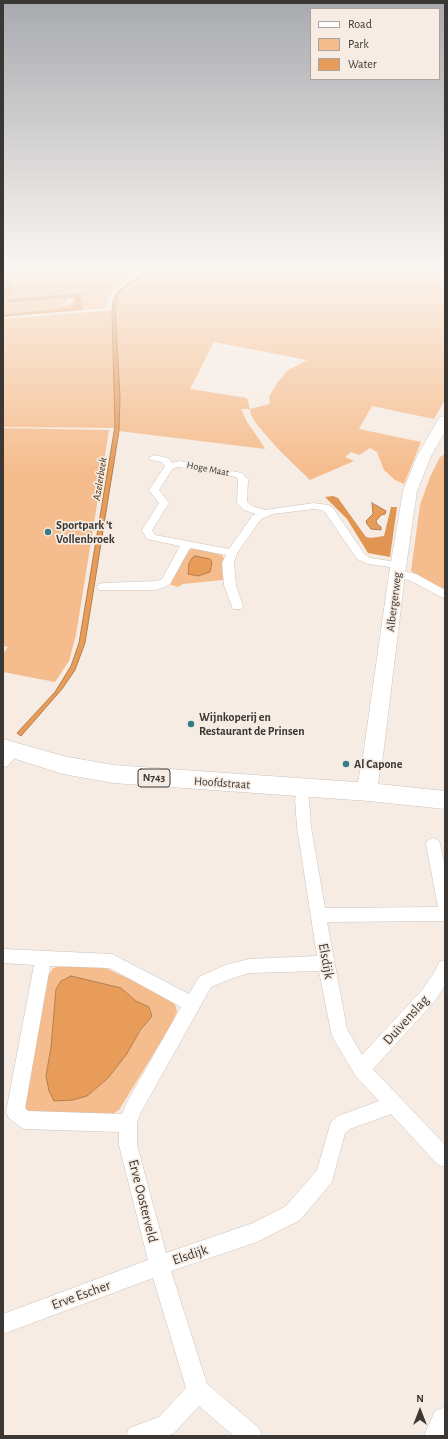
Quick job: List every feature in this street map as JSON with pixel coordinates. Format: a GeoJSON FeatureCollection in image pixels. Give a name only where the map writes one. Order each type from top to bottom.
{"type":"FeatureCollection","features":[{"type":"Feature","properties":{"kind":"main road","name":"Albergerweg"},"geometry":{"type":"LineString","coordinates":[[369,792],[368,782],[374,756],[398,569],[412,484],[424,456],[445,420]]}},
{"type":"Feature","properties":{"kind":"main road","name":"Hoofdstraat"},"geometry":{"type":"LineString","coordinates":[[6,753],[113,774],[369,792],[445,800]]}},
{"type":"Feature","properties":{"kind":"street","name":"Hoge Maat"},"geometry":{"type":"LineString","coordinates":[[154,458],[165,460],[170,466]]}},
{"type":"Feature","properties":{"kind":"street","name":"Hoge Maat"},"geometry":{"type":"LineString","coordinates":[[232,553],[151,537],[147,530],[164,503],[154,490],[170,466],[179,464],[239,475],[243,479],[242,503],[248,508],[264,513]]}},
{"type":"Feature","properties":{"kind":"street"},"geometry":{"type":"LineString","coordinates":[[237,606],[232,595],[228,573],[228,563],[232,553],[257,517],[264,513],[314,506],[324,507],[328,510],[360,557],[368,561],[398,569],[445,595]]}},
{"type":"Feature","properties":{"kind":"street"},"geometry":{"type":"LineString","coordinates":[[103,587],[156,586],[161,584],[166,581],[187,544]]}},
{"type":"Feature","properties":{"kind":"street","name":"Elsdijk"},"geometry":{"type":"LineString","coordinates":[[302,799],[304,827],[326,963],[339,1032],[361,1069],[445,1158]]}},
{"type":"Feature","properties":{"kind":"street"},"geometry":{"type":"LineString","coordinates":[[433,844],[445,905]]}},
{"type":"Feature","properties":{"kind":"street"},"geometry":{"type":"LineString","coordinates":[[319,915],[445,914]]}},
{"type":"Feature","properties":{"kind":"street"},"geometry":{"type":"LineString","coordinates":[[3,956],[44,956],[112,961],[193,1005]]}},
{"type":"Feature","properties":{"kind":"street"},"geometry":{"type":"LineString","coordinates":[[44,956],[15,1112],[25,1120],[128,1124]]}},
{"type":"Feature","properties":{"kind":"street","name":"Erve Oosterveld"},"geometry":{"type":"LineString","coordinates":[[198,1391],[159,1266],[128,1145],[128,1124],[133,1108],[193,1005],[204,982],[225,973],[249,966],[326,963]]}},
{"type":"Feature","properties":{"kind":"street","name":"Duivenslag"},"geometry":{"type":"LineString","coordinates":[[361,1069],[429,995],[442,975],[445,967]]}},
{"type":"Feature","properties":{"kind":"street","name":"Elsdijk"},"geometry":{"type":"LineString","coordinates":[[159,1266],[257,1232],[293,1213],[325,1175],[335,1141],[337,1128],[344,1122],[395,1104]]}},
{"type":"Feature","properties":{"kind":"street","name":"Erve Escher"},"geometry":{"type":"LineString","coordinates":[[3,1324],[159,1266]]}},
{"type":"Feature","properties":{"kind":"street"},"geometry":{"type":"LineString","coordinates":[[137,1436],[166,1425],[198,1391],[251,1436]]}},
{"type":"Feature","properties":{"kind":"street"},"geometry":{"type":"LineString","coordinates":[[438,1436],[445,1421]]}},
{"type":"Feature","properties":{"kind":"green space"},"geometry":{"type":"Polygon","coordinates":[[[3,335],[113,335],[117,428],[3,427],[3,335]]]}},
{"type":"Feature","properties":{"kind":"green space"},"geometry":{"type":"Polygon","coordinates":[[[117,335],[445,335],[445,400],[434,419],[372,406],[359,429],[421,442],[404,484],[395,480],[384,470],[377,452],[370,448],[359,455],[351,452],[345,457],[354,461],[310,480],[280,451],[258,426],[251,415],[250,409],[241,409],[247,422],[265,449],[119,431],[120,396],[117,335]],[[214,342],[190,389],[247,398],[250,409],[269,404],[269,397],[277,383],[288,370],[307,360],[214,342]]]}},
{"type":"Feature","properties":{"kind":"green space","name":"Sportpark 't Vollenbroek"},"geometry":{"type":"Polygon","coordinates":[[[3,428],[109,430],[76,635],[69,661],[55,682],[3,672],[3,654],[8,647],[3,646],[3,428]]]}},
{"type":"Feature","properties":{"kind":"green space"},"geometry":{"type":"Polygon","coordinates":[[[445,454],[445,591],[411,571],[420,505],[430,477],[440,457],[445,454]]]}},
{"type":"Feature","properties":{"kind":"green space"},"geometry":{"type":"Polygon","coordinates":[[[194,548],[222,555],[224,559],[222,566],[223,580],[183,584],[178,587],[168,584],[187,551],[194,548]]]}},
{"type":"Feature","properties":{"kind":"green space"},"geometry":{"type":"Polygon","coordinates":[[[62,966],[101,966],[173,999],[177,1011],[172,1024],[119,1110],[109,1116],[39,1115],[25,1110],[46,979],[53,968],[62,966]],[[121,988],[56,989],[51,1047],[46,1076],[108,1077],[152,1016],[149,1007],[136,1001],[121,988]]]}},
{"type":"Feature","properties":{"kind":"shaded area"},"geometry":{"type":"Polygon","coordinates":[[[333,496],[338,498],[366,537],[371,538],[384,536],[391,507],[397,507],[390,557],[368,553],[347,519],[325,497],[333,496]]]}},
{"type":"Feature","properties":{"kind":"water"},"geometry":{"type":"Polygon","coordinates":[[[113,335],[117,335],[120,396],[119,431],[85,643],[75,670],[62,689],[21,736],[17,733],[55,692],[71,666],[79,643],[115,426],[113,335]]]}},
{"type":"Feature","properties":{"kind":"water"},"geometry":{"type":"Polygon","coordinates":[[[372,503],[386,511],[385,514],[381,515],[376,521],[381,527],[381,530],[371,529],[366,521],[373,514],[372,503]]]}},
{"type":"Feature","properties":{"kind":"water"},"geometry":{"type":"Polygon","coordinates":[[[195,556],[210,559],[212,562],[210,572],[198,576],[188,574],[189,563],[195,556]]]}},
{"type":"Feature","properties":{"kind":"water"},"geometry":{"type":"Polygon","coordinates":[[[71,976],[121,988],[136,1001],[149,1007],[152,1016],[140,1031],[126,1055],[108,1078],[100,1085],[87,1096],[73,1100],[54,1101],[49,1091],[46,1076],[51,1047],[56,989],[61,981],[71,976]]]}},
{"type":"Feature","properties":{"kind":"place","name":"Sportpark 't Vollenbroek"},"geometry":{"type":"Point","coordinates":[48,532]}},
{"type":"Feature","properties":{"kind":"place","name":"Wijnkoperij en Restaurant de Prinsen"},"geometry":{"type":"Point","coordinates":[191,724]}},
{"type":"Feature","properties":{"kind":"place","name":"Al Capone"},"geometry":{"type":"Point","coordinates":[346,764]}},
{"type":"Feature","properties":{"kind":"water label","name":"Azelerbeek"},"geometry":{"type":"Point","coordinates":[100,479]}}]}
